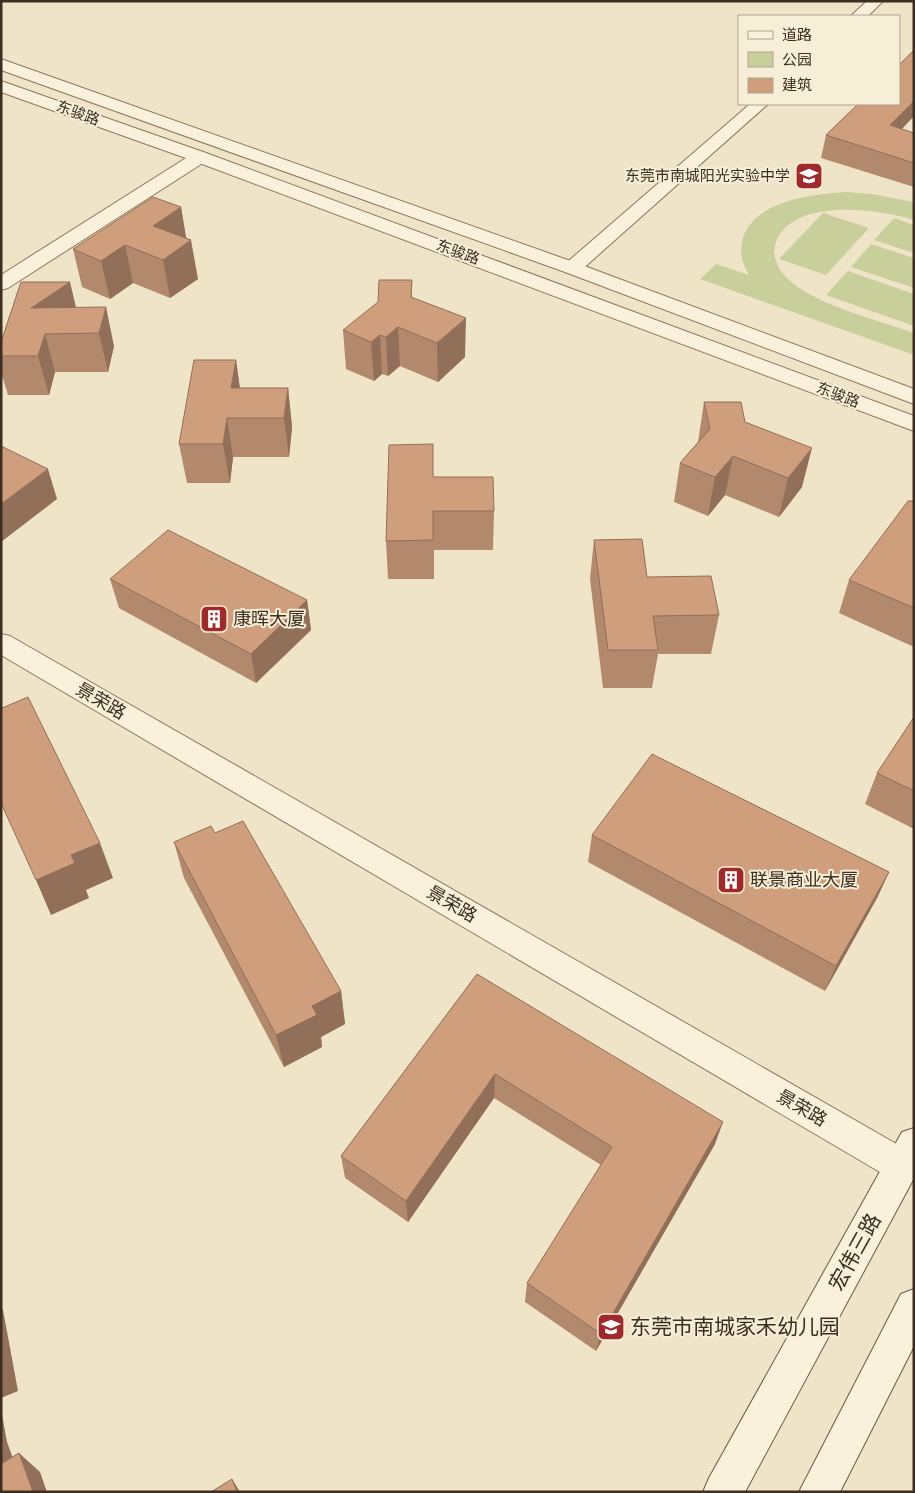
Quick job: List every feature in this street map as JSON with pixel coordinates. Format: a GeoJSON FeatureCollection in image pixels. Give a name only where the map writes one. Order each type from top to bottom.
{"type":"FeatureCollection","features":[{"type":"Feature","properties":{"kind":"street"},"geometry":{"type":"LineString","coordinates":[[860,15],[876,1]]}},
{"type":"Feature","properties":{"kind":"street","name":"东骏路"},"geometry":{"type":"LineString","coordinates":[[1,64],[572,268],[914,397]]}},
{"type":"Feature","properties":{"kind":"street","name":"东骏路"},"geometry":{"type":"LineString","coordinates":[[1,86],[200,157],[914,424]]}},
{"type":"Feature","properties":{"kind":"street"},"geometry":{"type":"LineString","coordinates":[[572,268],[759,105]]}},
{"type":"Feature","properties":{"kind":"street"},"geometry":{"type":"LineString","coordinates":[[1,284],[200,157]]}},
{"type":"Feature","properties":{"kind":"street","name":"景荣路"},"geometry":{"type":"LineString","coordinates":[[1,643],[908,1155]]}},
{"type":"Feature","properties":{"kind":"street","name":"宏伟三路"},"geometry":{"type":"LineString","coordinates":[[723,1492],[908,1155]]}},
{"type":"Feature","properties":{"kind":"street"},"geometry":{"type":"LineString","coordinates":[[821,1491],[914,1307]]}},
{"type":"Feature","properties":{"kind":"green space"},"geometry":{"type":"Polygon","coordinates":[[[847,192],[871,194],[914,202],[914,220],[879,212],[858,210],[816,213],[798,219],[784,229],[774,250],[777,264],[788,279],[814,297],[848,311],[914,333],[914,355],[700,279],[716,264],[749,275],[742,257],[743,238],[750,225],[772,207],[803,197],[847,192]]]}},
{"type":"Feature","properties":{"kind":"green space"},"geometry":{"type":"Polygon","coordinates":[[[823,213],[869,228],[826,275],[779,259],[823,213]]]}},
{"type":"Feature","properties":{"kind":"green space"},"geometry":{"type":"Polygon","coordinates":[[[894,218],[914,225],[914,253],[874,240],[894,218]]]}},
{"type":"Feature","properties":{"kind":"green space"},"geometry":{"type":"Polygon","coordinates":[[[871,244],[914,258],[914,288],[851,267],[871,244]]]}},
{"type":"Feature","properties":{"kind":"green space"},"geometry":{"type":"Polygon","coordinates":[[[848,271],[914,294],[914,326],[826,295],[848,271]]]}},
{"type":"Feature","properties":{"kind":"building"},"geometry":{"type":"Polygon","coordinates":[[[914,50],[914,101],[890,125],[914,133],[914,163],[826,135],[857,105],[900,105],[900,64],[914,50]]]}},
{"type":"Feature","properties":{"kind":"building"},"geometry":{"type":"Polygon","coordinates":[[[153,197],[181,207],[153,226],[191,240],[163,260],[125,245],[101,261],[73,249],[153,197]]]}},
{"type":"Feature","properties":{"kind":"building"},"geometry":{"type":"Polygon","coordinates":[[[379,280],[412,280],[411,297],[466,318],[437,343],[398,327],[386,337],[380,335],[371,342],[343,330],[378,302],[379,280]]]}},
{"type":"Feature","properties":{"kind":"building"},"geometry":{"type":"Polygon","coordinates":[[[21,282],[70,282],[31,308],[106,307],[99,333],[45,334],[38,356],[1,356],[1,342],[21,282]]]}},
{"type":"Feature","properties":{"kind":"building"},"geometry":{"type":"Polygon","coordinates":[[[194,360],[236,360],[231,388],[288,388],[284,418],[227,418],[223,444],[179,444],[194,360]]]}},
{"type":"Feature","properties":{"kind":"building"},"geometry":{"type":"Polygon","coordinates":[[[704,402],[741,402],[745,422],[812,448],[788,478],[733,456],[715,477],[680,463],[710,429],[704,402]]]}},
{"type":"Feature","properties":{"kind":"building"},"geometry":{"type":"Polygon","coordinates":[[[433,444],[433,477],[493,477],[494,511],[433,511],[433,540],[386,541],[389,445],[433,444]]]}},
{"type":"Feature","properties":{"kind":"building"},"geometry":{"type":"Polygon","coordinates":[[[1,446],[48,469],[1,504],[1,446]]]}},
{"type":"Feature","properties":{"kind":"building"},"geometry":{"type":"Polygon","coordinates":[[[908,501],[914,501],[914,608],[849,580],[908,501]]]}},
{"type":"Feature","properties":{"kind":"building"},"geometry":{"type":"Polygon","coordinates":[[[168,530],[307,600],[251,654],[110,579],[168,530]]]}},
{"type":"Feature","properties":{"kind":"building"},"geometry":{"type":"Polygon","coordinates":[[[642,539],[647,577],[711,576],[719,615],[653,616],[658,650],[608,650],[594,540],[642,539]]]}},
{"type":"Feature","properties":{"kind":"building"},"geometry":{"type":"Polygon","coordinates":[[[28,697],[100,843],[71,855],[75,863],[36,880],[1,803],[1,707],[28,697]]]}},
{"type":"Feature","properties":{"kind":"building"},"geometry":{"type":"Polygon","coordinates":[[[914,717],[914,791],[877,773],[914,717]]]}},
{"type":"Feature","properties":{"kind":"building","name":"联景商业大厦"},"geometry":{"type":"Polygon","coordinates":[[[652,754],[889,872],[836,966],[592,835],[652,754]]]}},
{"type":"Feature","properties":{"kind":"building"},"geometry":{"type":"Polygon","coordinates":[[[243,821],[341,991],[312,1006],[317,1015],[276,1035],[174,842],[211,826],[215,833],[243,821]]]}},
{"type":"Feature","properties":{"kind":"building"},"geometry":{"type":"Polygon","coordinates":[[[477,974],[723,1122],[601,1334],[527,1283],[612,1147],[495,1074],[406,1201],[341,1156],[477,974]]]}},
{"type":"Feature","properties":{"kind":"building"},"geometry":{"type":"Polygon","coordinates":[[[19,1453],[33,1492],[1,1492],[1,1464],[19,1453]]]}},
{"type":"Feature","properties":{"kind":"building"},"geometry":{"type":"Polygon","coordinates":[[[232,1479],[237,1492],[211,1492],[232,1479]]]}},
{"type":"Feature","properties":{"kind":"place","name":"东莞市南城阳光实验中学"},"geometry":{"type":"Point","coordinates":[809,176]}},
{"type":"Feature","properties":{"kind":"place","name":"康晖大厦"},"geometry":{"type":"Point","coordinates":[214,619]}},
{"type":"Feature","properties":{"kind":"place","name":"联景商业大厦"},"geometry":{"type":"Point","coordinates":[731,880]}},
{"type":"Feature","properties":{"kind":"place","name":"东莞市南城家禾幼儿园"},"geometry":{"type":"Point","coordinates":[611,1327]}}]}
